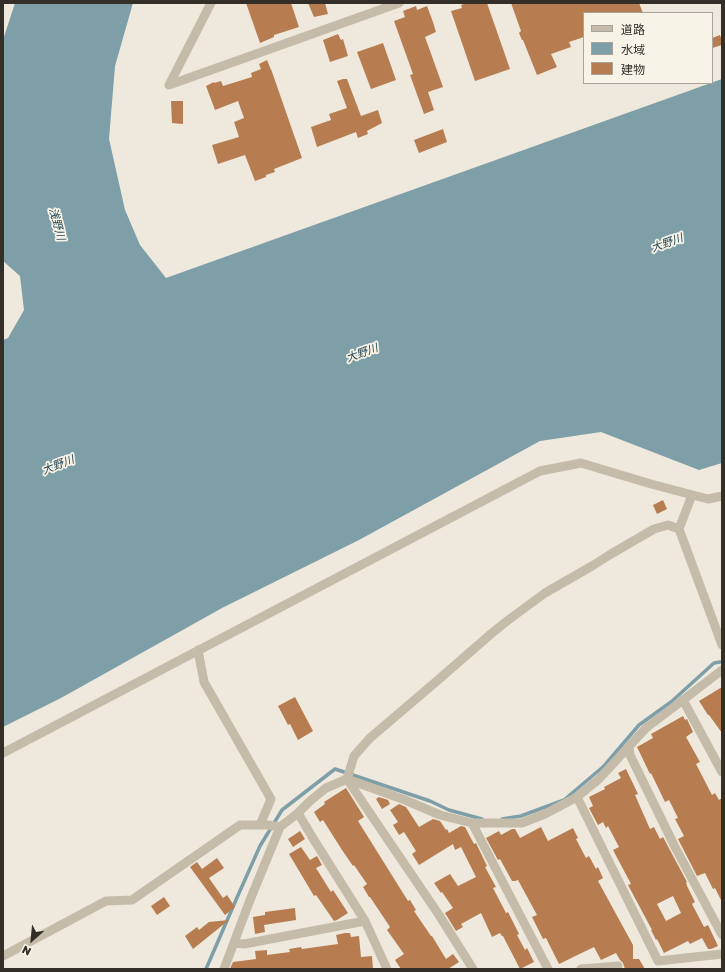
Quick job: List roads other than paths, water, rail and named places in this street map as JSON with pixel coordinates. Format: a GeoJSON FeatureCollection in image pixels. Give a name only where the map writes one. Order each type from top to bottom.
{"type":"FeatureCollection","features":[{"type":"Feature","properties":{"kind":"street"},"geometry":{"type":"LineString","coordinates":[[211,3],[169,85],[399,3]]}},
{"type":"Feature","properties":{"kind":"street"},"geometry":{"type":"LineString","coordinates":[[3,753],[540,471],[581,463],[708,499],[722,496]]}},
{"type":"Feature","properties":{"kind":"street"},"geometry":{"type":"LineString","coordinates":[[692,495],[680,529],[722,645]]}},
{"type":"Feature","properties":{"kind":"street"},"geometry":{"type":"LineString","coordinates":[[347,779],[354,756],[370,738],[507,621],[545,593],[654,529],[668,525],[680,529]]}},
{"type":"Feature","properties":{"kind":"street"},"geometry":{"type":"LineString","coordinates":[[198,650],[204,682],[271,798],[271,826],[250,900],[224,969]]}},
{"type":"Feature","properties":{"kind":"street"},"geometry":{"type":"LineString","coordinates":[[3,956],[106,901],[132,900],[240,825],[271,826],[298,813],[326,788],[347,779],[405,800],[440,815],[472,823],[522,823],[545,814],[577,796],[599,779],[646,728],[722,670]]}},
{"type":"Feature","properties":{"kind":"street"},"geometry":{"type":"LineString","coordinates":[[683,700],[722,772]]}},
{"type":"Feature","properties":{"kind":"street"},"geometry":{"type":"LineString","coordinates":[[629,746],[630,755],[671,840],[722,935]]}},
{"type":"Feature","properties":{"kind":"street"},"geometry":{"type":"LineString","coordinates":[[347,779],[439,915],[473,969]]}},
{"type":"Feature","properties":{"kind":"street"},"geometry":{"type":"LineString","coordinates":[[577,796],[658,960],[722,954]]}},
{"type":"Feature","properties":{"kind":"street"},"geometry":{"type":"LineString","coordinates":[[298,813],[365,921],[388,969]]}},
{"type":"Feature","properties":{"kind":"street"},"geometry":{"type":"LineString","coordinates":[[472,823],[548,969]]}},
{"type":"Feature","properties":{"kind":"street"},"geometry":{"type":"LineString","coordinates":[[234,943],[244,944],[365,921]]}},
{"type":"Feature","properties":{"kind":"street"},"geometry":{"type":"LineString","coordinates":[[582,969],[618,966]]}},
{"type":"Feature","properties":{"kind":"water"},"geometry":{"type":"Polygon","coordinates":[[[15,3],[133,3],[115,66],[109,139],[125,210],[140,245],[166,278],[708,84],[713,84],[713,82],[722,79],[722,463],[699,470],[601,432],[540,441],[359,540],[222,608],[61,698],[3,727],[3,340],[8,338],[24,310],[20,276],[3,261],[3,40],[15,3]]]}},
{"type":"Feature","properties":{"kind":"waterway"},"geometry":{"type":"LineString","coordinates":[[502,819],[521,816],[564,800],[604,766],[639,725],[671,702],[714,663],[720,662]]}},
{"type":"Feature","properties":{"kind":"waterway"},"geometry":{"type":"LineString","coordinates":[[206,969],[260,846],[282,810],[335,769],[430,801],[449,810],[482,819]]}},
{"type":"Feature","properties":{"kind":"water label","name":"浅野川"},"geometry":{"type":"Point","coordinates":[57,224]}},
{"type":"Feature","properties":{"kind":"water label","name":"大野川"},"geometry":{"type":"Point","coordinates":[667,243]}},
{"type":"Feature","properties":{"kind":"water label","name":"大野川"},"geometry":{"type":"Point","coordinates":[362,353]}},
{"type":"Feature","properties":{"kind":"water label","name":"大野川"},"geometry":{"type":"Point","coordinates":[58,465]}}]}
